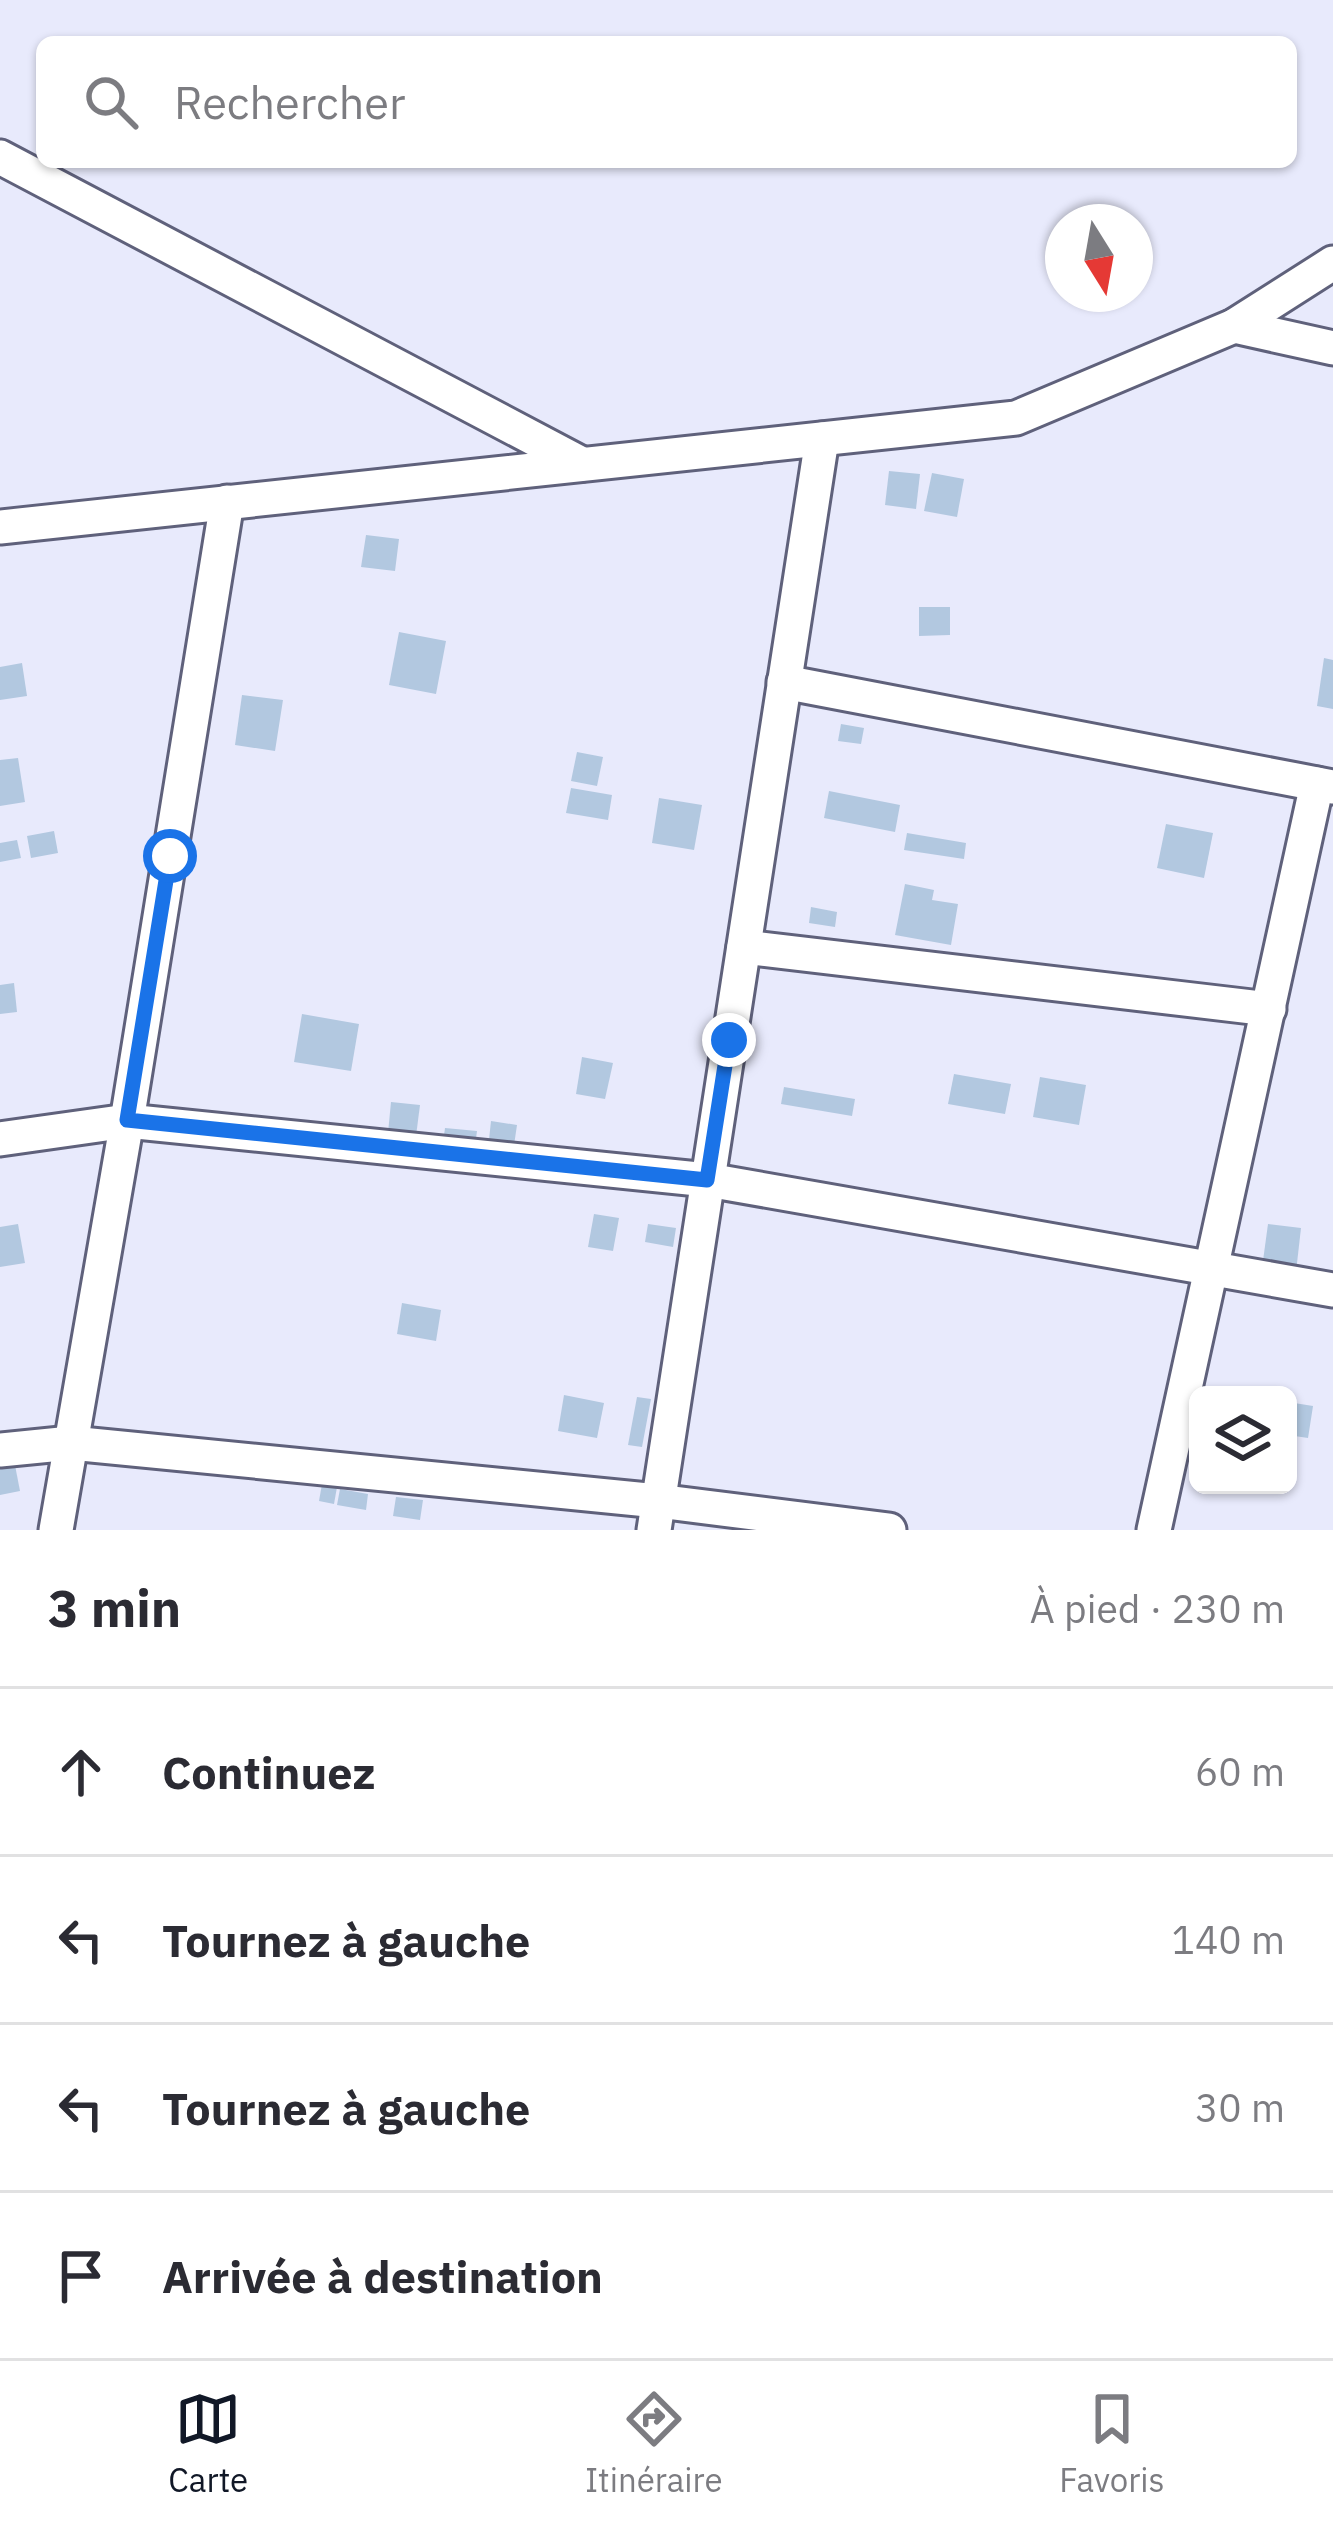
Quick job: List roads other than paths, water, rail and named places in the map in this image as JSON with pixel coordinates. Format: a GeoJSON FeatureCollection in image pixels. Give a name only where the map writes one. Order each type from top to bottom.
{"type":"FeatureCollection","features":[{"type":"Feature","properties":{"kind":"street"},"geometry":{"type":"LineString","coordinates":[[0,157],[582,464]]}},
{"type":"Feature","properties":{"kind":"street"},"geometry":{"type":"LineString","coordinates":[[0,526],[1016,418],[1234,326],[1333,263]]}},
{"type":"Feature","properties":{"kind":"street"},"geometry":{"type":"LineString","coordinates":[[1234,326],[1333,348]]}},
{"type":"Feature","properties":{"kind":"street"},"geometry":{"type":"LineString","coordinates":[[656,1516],[822,439]]}},
{"type":"Feature","properties":{"kind":"street"},"geometry":{"type":"LineString","coordinates":[[56,1530],[227,502]]}},
{"type":"Feature","properties":{"kind":"street"},"geometry":{"type":"LineString","coordinates":[[784,682],[1325,786],[1268,1009],[1154,1530]]}},
{"type":"Feature","properties":{"kind":"street"},"geometry":{"type":"LineString","coordinates":[[743,947],[1268,1009]]}},
{"type":"Feature","properties":{"kind":"street"},"geometry":{"type":"LineString","coordinates":[[0,1138],[127,1120],[707,1180],[1333,1290]]}},
{"type":"Feature","properties":{"kind":"street"},"geometry":{"type":"LineString","coordinates":[[0,1450],[71,1443],[656,1516],[889,1530]]}}]}
